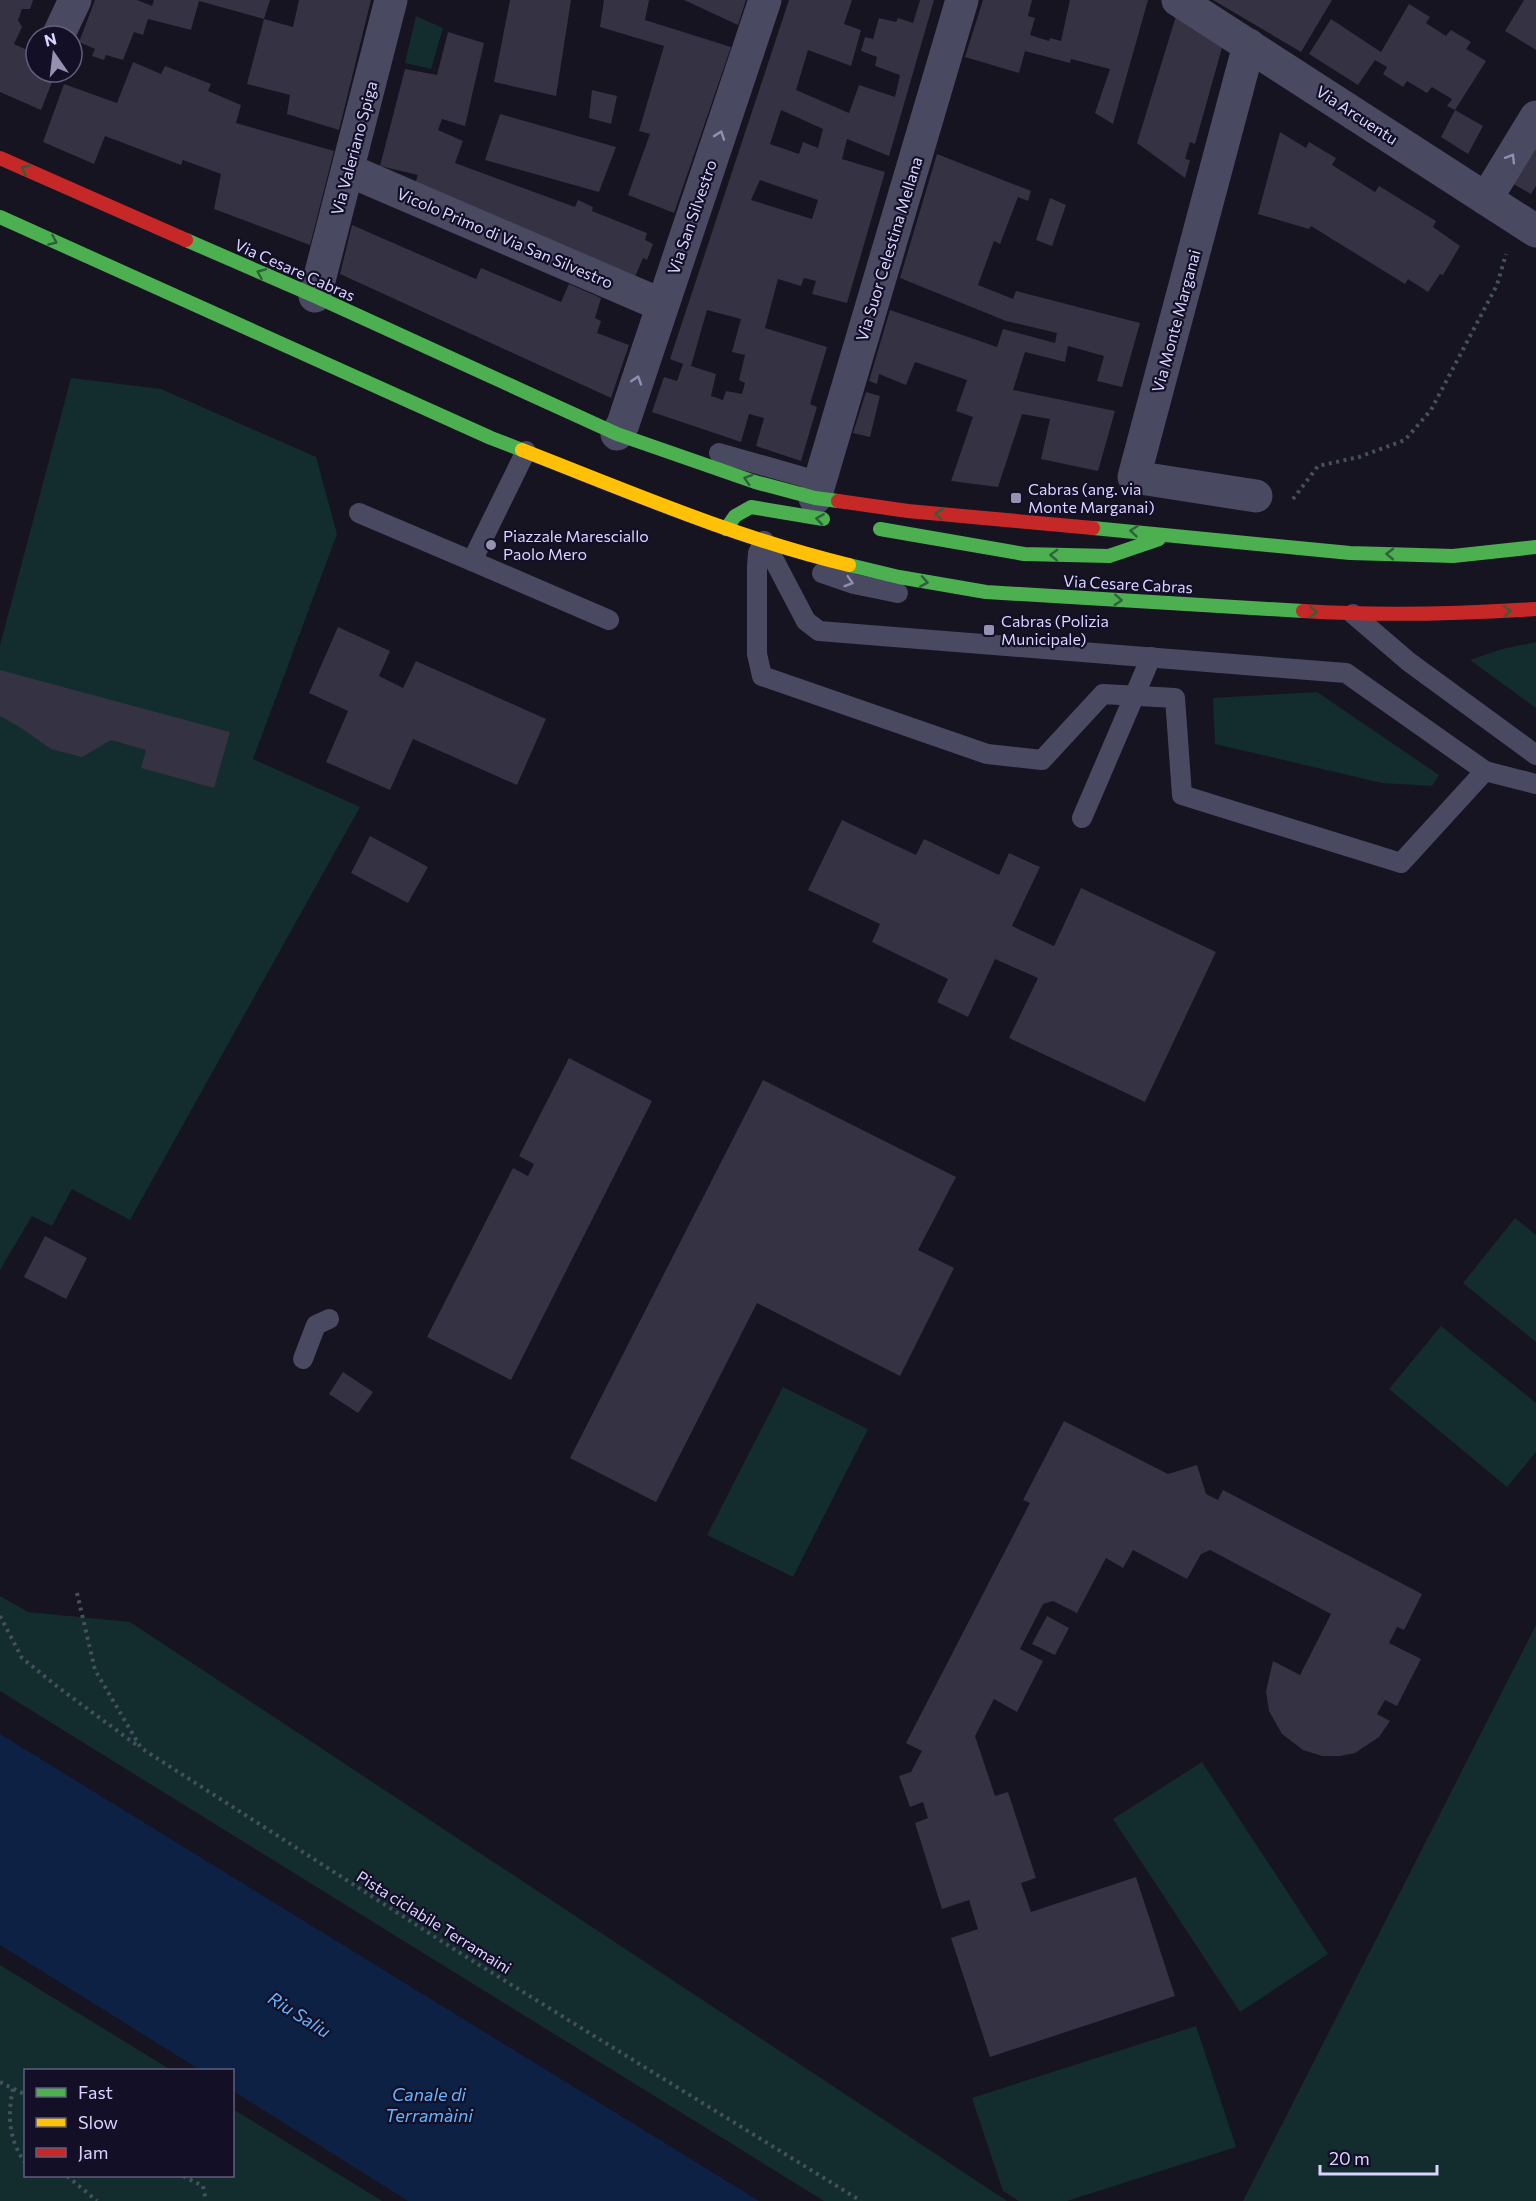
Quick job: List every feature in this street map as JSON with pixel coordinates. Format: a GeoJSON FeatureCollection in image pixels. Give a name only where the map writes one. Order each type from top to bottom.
{"type":"FeatureCollection","features":[{"type":"Feature","properties":{"kind":"main road","name":"Via Cesare Cabras"},"geometry":{"type":"LineString","coordinates":[[0,158],[315,296],[571,414]]}},
{"type":"Feature","properties":{"kind":"main road","name":"Via Cesare Cabras"},"geometry":{"type":"LineString","coordinates":[[0,217],[469,428],[524,455],[553,462],[726,529],[765,550],[802,554],[889,575],[986,592],[1353,614],[1461,614],[1536,609]]}},
{"type":"Feature","properties":{"kind":"main road"},"geometry":{"type":"LineString","coordinates":[[571,414],[584,429],[609,431]]}},
{"type":"Feature","properties":{"kind":"main road"},"geometry":{"type":"LineString","coordinates":[[553,462],[569,460],[574,456]]}},
{"type":"Feature","properties":{"kind":"main road","name":"Via Cesare Cabras"},"geometry":{"type":"LineString","coordinates":[[817,490],[908,511],[1350,553],[1453,556],[1536,547]]}},
{"type":"Feature","properties":{"kind":"main road"},"geometry":{"type":"LineString","coordinates":[[726,529],[735,516],[750,507],[839,522]]}},
{"type":"Feature","properties":{"kind":"main road","name":"Via Cesare Cabras"},"geometry":{"type":"LineString","coordinates":[[861,526],[1024,554],[1109,556],[1172,535]]}},
{"type":"Feature","properties":{"kind":"street"},"geometry":{"type":"LineString","coordinates":[[64,24],[75,0]]}},
{"type":"Feature","properties":{"kind":"street","name":"Via Valeriano Spiga"},"geometry":{"type":"LineString","coordinates":[[315,296],[391,0]]}},
{"type":"Feature","properties":{"kind":"street","name":"Via San Silvestro"},"geometry":{"type":"LineString","coordinates":[[609,431],[662,305],[765,0]]}},
{"type":"Feature","properties":{"kind":"street","name":"Via Suor Celestina Mellana"},"geometry":{"type":"LineString","coordinates":[[817,490],[962,0]]}},
{"type":"Feature","properties":{"kind":"street","name":"Via Arcuentu"},"geometry":{"type":"LineString","coordinates":[[1178,0],[1526,225]]}},
{"type":"Feature","properties":{"kind":"street","name":"Via Monte Marganai"},"geometry":{"type":"LineString","coordinates":[[1249,45],[1134,477],[1256,496]]}},
{"type":"Feature","properties":{"kind":"street"},"geometry":{"type":"LineString","coordinates":[[1486,199],[1536,117]]}},
{"type":"Feature","properties":{"kind":"street","name":"Vicolo Primo di Via San Silvestro"},"geometry":{"type":"LineString","coordinates":[[348,170],[662,305]]}},
{"type":"Feature","properties":{"kind":"lane"},"geometry":{"type":"LineString","coordinates":[[0,231],[476,439],[524,455],[854,584],[984,606],[1371,630],[1465,630],[1536,623]]}},
{"type":"Feature","properties":{"kind":"lane"},"geometry":{"type":"LineString","coordinates":[[571,414],[596,412],[609,431],[659,436],[817,490],[922,497],[1267,534],[1463,548],[1536,538]]}},
{"type":"Feature","properties":{"kind":"lane"},"geometry":{"type":"LineString","coordinates":[[472,561],[524,455]]}},
{"type":"Feature","properties":{"kind":"lane"},"geometry":{"type":"LineString","coordinates":[[359,513],[609,620]]}},
{"type":"Feature","properties":{"kind":"lane"},"geometry":{"type":"LineString","coordinates":[[765,550],[807,621],[819,631],[1346,673],[1485,771],[1536,784]]}},
{"type":"Feature","properties":{"kind":"lane"},"geometry":{"type":"LineString","coordinates":[[765,550],[756,622],[757,654],[762,676],[987,754],[1042,760],[1103,694],[1175,698],[1182,795],[1401,864],[1485,771]]}},
{"type":"Feature","properties":{"kind":"lane"},"geometry":{"type":"LineString","coordinates":[[1353,614],[1409,662],[1536,755]]}},
{"type":"Feature","properties":{"kind":"lane"},"geometry":{"type":"LineString","coordinates":[[1082,819],[1151,657]]}},
{"type":"Feature","properties":{"kind":"lane"},"geometry":{"type":"LineString","coordinates":[[303,1359],[316,1325],[329,1319]]}},
{"type":"Feature","properties":{"kind":"path"},"geometry":{"type":"LineString","coordinates":[[1267,534],[1318,465],[1359,457],[1405,441],[1431,410],[1526,225]]}},
{"type":"Feature","properties":{"kind":"path","name":"Pista ciclabile Terramaini"},"geometry":{"type":"LineString","coordinates":[[77,1593],[95,1670],[141,1748],[460,1953],[861,2201]]}},
{"type":"Feature","properties":{"kind":"path"},"geometry":{"type":"LineString","coordinates":[[0,1616],[22,1658],[141,1748]]}},
{"type":"Feature","properties":{"kind":"path"},"geometry":{"type":"LineString","coordinates":[[0,2082],[24,2094]]}},
{"type":"Feature","properties":{"kind":"path"},"geometry":{"type":"LineString","coordinates":[[14,2089],[8,2111],[16,2151],[24,2161]]}},
{"type":"Feature","properties":{"kind":"path"},"geometry":{"type":"LineString","coordinates":[[70,2177],[97,2201]]}},
{"type":"Feature","properties":{"kind":"path"},"geometry":{"type":"LineString","coordinates":[[187,2177],[203,2186],[206,2201]]}},
{"type":"Feature","properties":{"kind":"green space"},"geometry":{"type":"Polygon","coordinates":[[[416,16],[443,28],[431,69],[405,63],[416,16]]]}},
{"type":"Feature","properties":{"kind":"green space"},"geometry":{"type":"Polygon","coordinates":[[[71,378],[161,389],[316,457],[337,534],[253,759],[360,807],[130,1220],[72,1189],[52,1226],[32,1216],[0,1270],[0,645],[71,378]]]}},
{"type":"Feature","properties":{"kind":"green space"},"geometry":{"type":"Polygon","coordinates":[[[1536,642],[1536,708],[1470,660],[1502,649],[1536,642]]]}},
{"type":"Feature","properties":{"kind":"green space"},"geometry":{"type":"Polygon","coordinates":[[[1317,692],[1439,775],[1432,786],[1382,783],[1215,744],[1213,698],[1317,692]]]}},
{"type":"Feature","properties":{"kind":"green space"},"geometry":{"type":"Polygon","coordinates":[[[1515,1218],[1536,1235],[1536,1342],[1463,1283],[1515,1218]]]}},
{"type":"Feature","properties":{"kind":"green space"},"geometry":{"type":"Polygon","coordinates":[[[1441,1326],[1536,1403],[1536,1452],[1507,1487],[1389,1389],[1441,1326]]]}},
{"type":"Feature","properties":{"kind":"green space"},"geometry":{"type":"Polygon","coordinates":[[[783,1387],[868,1429],[793,1577],[707,1535],[783,1387]]]}},
{"type":"Feature","properties":{"kind":"green space"},"geometry":{"type":"Polygon","coordinates":[[[0,1596],[28,1612],[130,1622],[1007,2201],[824,2201],[0,1691],[0,1596]]]}},
{"type":"Feature","properties":{"kind":"green space"},"geometry":{"type":"Polygon","coordinates":[[[1536,1625],[1536,2201],[1243,2201],[1536,1625]]]}},
{"type":"Feature","properties":{"kind":"green space"},"geometry":{"type":"Polygon","coordinates":[[[1202,1762],[1328,1954],[1240,2012],[1113,1819],[1202,1762]]]}},
{"type":"Feature","properties":{"kind":"green space"},"geometry":{"type":"Polygon","coordinates":[[[0,1965],[169,2069],[24,2069],[24,2177],[234,2177],[234,2110],[382,2201],[0,2201],[0,1965]]]}},
{"type":"Feature","properties":{"kind":"green space"},"geometry":{"type":"Polygon","coordinates":[[[1196,2026],[1236,2147],[1067,2201],[1019,2201],[1003,2191],[972,2098],[1196,2026]]]}},
{"type":"Feature","properties":{"kind":"water","name":"Canale di Terramàini"},"geometry":{"type":"Polygon","coordinates":[[[0,1734],[759,2201],[408,2201],[234,2092],[234,2069],[198,2069],[0,1945],[0,1734]]]}},
{"type":"Feature","properties":{"kind":"building"},"geometry":{"type":"Polygon","coordinates":[[[0,0],[33,0],[30,9],[22,9],[18,20],[22,27],[14,44],[24,49],[24,84],[51,84],[41,110],[0,92],[0,0]]]}},
{"type":"Feature","properties":{"kind":"building"},"geometry":{"type":"Polygon","coordinates":[[[95,0],[137,0],[152,6],[154,0],[270,0],[264,19],[199,1],[191,30],[148,19],[143,35],[134,32],[123,60],[106,55],[104,60],[92,56],[95,49],[84,44],[84,29],[95,0]]]}},
{"type":"Feature","properties":{"kind":"building"},"geometry":{"type":"Polygon","coordinates":[[[299,0],[371,0],[339,130],[287,114],[290,95],[247,84],[264,19],[293,27],[299,0]]]}},
{"type":"Feature","properties":{"kind":"building"},"geometry":{"type":"Polygon","coordinates":[[[510,0],[571,0],[556,96],[494,82],[510,0]]]}},
{"type":"Feature","properties":{"kind":"building"},"geometry":{"type":"Polygon","coordinates":[[[604,0],[649,0],[645,20],[731,47],[674,213],[628,195],[650,134],[639,131],[664,46],[600,27],[604,0]]]}},
{"type":"Feature","properties":{"kind":"building"},"geometry":{"type":"Polygon","coordinates":[[[684,0],[746,0],[738,25],[684,0]]]}},
{"type":"Feature","properties":{"kind":"building"},"geometry":{"type":"Polygon","coordinates":[[[789,0],[852,0],[844,24],[861,30],[851,66],[808,50],[796,90],[849,113],[859,85],[895,97],[900,75],[875,66],[877,57],[861,51],[865,37],[873,39],[879,18],[896,22],[898,18],[913,23],[920,0],[934,0],[889,156],[847,139],[842,159],[885,172],[847,303],[812,294],[816,281],[804,278],[801,286],[778,279],[765,328],[827,347],[810,404],[817,407],[801,461],[756,446],[764,418],[749,414],[741,442],[652,412],[664,377],[677,381],[683,364],[670,359],[789,0]],[[781,110],[770,144],[799,154],[803,142],[818,148],[823,129],[781,110]],[[760,180],[751,200],[812,219],[818,200],[760,180]],[[707,310],[691,366],[716,374],[711,396],[723,400],[726,391],[742,394],[745,383],[739,380],[745,355],[732,352],[741,319],[707,310]]]}},
{"type":"Feature","properties":{"kind":"building"},"geometry":{"type":"Polygon","coordinates":[[[983,0],[1032,0],[1028,16],[1035,18],[1030,35],[1049,41],[1050,38],[1061,41],[1070,0],[1148,0],[1113,124],[1095,113],[1110,69],[1071,59],[1070,63],[1025,51],[1019,73],[965,57],[983,0]]]}},
{"type":"Feature","properties":{"kind":"building"},"geometry":{"type":"Polygon","coordinates":[[[1213,0],[1332,0],[1301,52],[1213,0]]]}},
{"type":"Feature","properties":{"kind":"building"},"geometry":{"type":"Polygon","coordinates":[[[1524,0],[1536,0],[1536,50],[1505,31],[1524,0]]]}},
{"type":"Feature","properties":{"kind":"building"},"geometry":{"type":"Polygon","coordinates":[[[1409,4],[1430,17],[1426,23],[1446,36],[1451,30],[1471,42],[1466,49],[1486,61],[1455,110],[1447,106],[1452,99],[1432,87],[1427,93],[1407,81],[1403,87],[1383,74],[1387,67],[1375,60],[1358,85],[1309,54],[1331,19],[1381,52],[1409,4]]]}},
{"type":"Feature","properties":{"kind":"building"},"geometry":{"type":"Polygon","coordinates":[[[1176,16],[1223,44],[1195,144],[1190,142],[1185,159],[1190,160],[1185,178],[1137,143],[1176,16]]]}},
{"type":"Feature","properties":{"kind":"building"},"geometry":{"type":"Polygon","coordinates":[[[448,32],[484,43],[465,126],[442,119],[438,130],[463,141],[455,163],[575,207],[578,200],[593,207],[592,211],[647,233],[645,240],[653,244],[647,260],[643,258],[635,277],[414,186],[418,175],[380,166],[405,69],[437,75],[448,32]]]}},
{"type":"Feature","properties":{"kind":"building"},"geometry":{"type":"Polygon","coordinates":[[[133,62],[161,74],[165,66],[211,84],[208,91],[241,105],[236,123],[334,151],[310,245],[214,209],[221,174],[183,160],[181,165],[105,136],[94,164],[43,142],[64,84],[117,103],[133,62]]]}},
{"type":"Feature","properties":{"kind":"building"},"geometry":{"type":"Polygon","coordinates":[[[592,90],[617,96],[611,124],[589,118],[592,90]]]}},
{"type":"Feature","properties":{"kind":"building"},"geometry":{"type":"Polygon","coordinates":[[[1455,110],[1483,126],[1468,154],[1441,137],[1455,110]]]}},
{"type":"Feature","properties":{"kind":"building"},"geometry":{"type":"Polygon","coordinates":[[[500,114],[616,147],[599,192],[485,160],[500,114]]]}},
{"type":"Feature","properties":{"kind":"building"},"geometry":{"type":"Polygon","coordinates":[[[1280,132],[1306,148],[1309,142],[1336,158],[1332,165],[1375,192],[1379,186],[1436,221],[1433,227],[1460,246],[1443,275],[1440,274],[1428,292],[1408,279],[1405,284],[1311,226],[1309,229],[1258,214],[1280,132]]]}},
{"type":"Feature","properties":{"kind":"building"},"geometry":{"type":"Polygon","coordinates":[[[1536,139],[1536,186],[1531,194],[1510,182],[1536,139]]]}},
{"type":"Feature","properties":{"kind":"building"},"geometry":{"type":"Polygon","coordinates":[[[937,154],[1031,191],[1028,201],[1018,197],[1000,244],[994,241],[978,285],[1013,299],[1016,291],[1140,323],[1122,387],[1097,381],[1104,356],[1068,346],[1065,362],[1025,352],[1013,390],[1115,411],[1098,471],[1041,459],[1050,419],[1022,414],[998,487],[951,481],[973,417],[956,411],[967,380],[915,362],[906,385],[879,374],[877,384],[869,381],[890,310],[997,347],[1003,329],[1055,343],[1057,333],[1006,321],[900,278],[937,154]]]}},
{"type":"Feature","properties":{"kind":"building"},"geometry":{"type":"Polygon","coordinates":[[[1050,198],[1066,205],[1052,246],[1036,240],[1050,198]]]}},
{"type":"Feature","properties":{"kind":"building"},"geometry":{"type":"Polygon","coordinates":[[[352,225],[476,279],[481,268],[561,302],[569,284],[601,298],[595,318],[601,321],[597,333],[629,345],[611,398],[340,274],[352,225]]]}},
{"type":"Feature","properties":{"kind":"building"},"geometry":{"type":"Polygon","coordinates":[[[866,392],[880,396],[870,437],[853,433],[866,392]]]}},
{"type":"Feature","properties":{"kind":"building"},"geometry":{"type":"Polygon","coordinates":[[[338,627],[390,651],[379,676],[403,688],[416,661],[546,719],[517,785],[413,739],[390,790],[326,762],[348,711],[309,693],[338,627]]]}},
{"type":"Feature","properties":{"kind":"building"},"geometry":{"type":"Polygon","coordinates":[[[0,670],[230,732],[214,788],[141,768],[146,750],[111,740],[82,757],[51,749],[0,716],[0,670]]]}},
{"type":"Feature","properties":{"kind":"building"},"geometry":{"type":"Polygon","coordinates":[[[842,820],[916,855],[924,839],[999,875],[1009,853],[1040,867],[1012,926],[1054,946],[1081,888],[1216,952],[1145,1102],[1009,1038],[1038,978],[995,959],[968,1017],[937,1002],[948,979],[872,942],[880,924],[808,890],[842,820]]]}},
{"type":"Feature","properties":{"kind":"building"},"geometry":{"type":"Polygon","coordinates":[[[370,836],[428,867],[408,903],[351,873],[370,836]]]}},
{"type":"Feature","properties":{"kind":"building"},"geometry":{"type":"Polygon","coordinates":[[[569,1058],[652,1101],[511,1380],[427,1337],[513,1168],[528,1176],[534,1164],[519,1156],[569,1058]]]}},
{"type":"Feature","properties":{"kind":"building"},"geometry":{"type":"Polygon","coordinates":[[[763,1080],[956,1177],[918,1250],[954,1268],[900,1376],[757,1303],[656,1502],[570,1458],[763,1080]]]}},
{"type":"Feature","properties":{"kind":"building"},"geometry":{"type":"Polygon","coordinates":[[[45,1236],[87,1258],[66,1299],[24,1277],[45,1236]]]}},
{"type":"Feature","properties":{"kind":"building"},"geometry":{"type":"Polygon","coordinates":[[[343,1372],[373,1392],[358,1413],[329,1394],[343,1372]]]}},
{"type":"Feature","properties":{"kind":"building"},"geometry":{"type":"Polygon","coordinates":[[[1064,1421],[1168,1474],[1197,1465],[1206,1494],[1218,1500],[1223,1490],[1422,1594],[1404,1630],[1397,1627],[1389,1643],[1421,1659],[1397,1706],[1385,1700],[1377,1714],[1390,1721],[1379,1737],[1355,1753],[1322,1756],[1303,1750],[1282,1734],[1269,1711],[1266,1691],[1273,1661],[1300,1675],[1331,1614],[1210,1550],[1201,1554],[1187,1579],[1133,1550],[1123,1568],[1106,1558],[1077,1613],[1053,1601],[1043,1604],[1020,1649],[1043,1661],[1017,1712],[994,1699],[975,1736],[995,1796],[1008,1792],[1036,1878],[1021,1883],[1031,1912],[1136,1877],[1175,1996],[990,2057],[951,1938],[978,1929],[969,1900],[942,1909],[915,1823],[928,1818],[923,1802],[910,1807],[899,1776],[911,1772],[922,1751],[906,1743],[1030,1503],[1023,1500],[1064,1421]]]}},
{"type":"Feature","properties":{"kind":"building"},"geometry":{"type":"Polygon","coordinates":[[[1047,1616],[1069,1628],[1055,1655],[1032,1644],[1047,1616]]]}},
{"type":"Feature","properties":{"kind":"traffic: fast"},"geometry":{"type":"LineString","coordinates":[[0,217],[522,450]]}},
{"type":"Feature","properties":{"kind":"traffic: fast"},"geometry":{"type":"LineString","coordinates":[[186,240],[315,296],[617,434],[755,482],[815,498],[838,501]]}},
{"type":"Feature","properties":{"kind":"traffic: fast"},"geometry":{"type":"LineString","coordinates":[[726,529],[735,516],[751,507],[823,519]]}},
{"type":"Feature","properties":{"kind":"traffic: fast"},"geometry":{"type":"LineString","coordinates":[[1093,528],[1350,553],[1453,556],[1536,547]]}},
{"type":"Feature","properties":{"kind":"traffic: fast"},"geometry":{"type":"LineString","coordinates":[[880,529],[1024,554],[1109,556],[1159,539]]}},
{"type":"Feature","properties":{"kind":"traffic: fast"},"geometry":{"type":"LineString","coordinates":[[849,565],[899,577],[986,592],[1303,611]]}},
{"type":"Feature","properties":{"kind":"traffic: slow"},"geometry":{"type":"LineString","coordinates":[[522,450],[724,528],[849,565]]}},
{"type":"Feature","properties":{"kind":"traffic: jam"},"geometry":{"type":"LineString","coordinates":[[0,158],[186,240]]}},
{"type":"Feature","properties":{"kind":"traffic: jam"},"geometry":{"type":"LineString","coordinates":[[838,501],[908,511],[1093,528]]}},
{"type":"Feature","properties":{"kind":"traffic: jam"},"geometry":{"type":"LineString","coordinates":[[1303,611],[1420,614],[1536,609]]}},
{"type":"Feature","properties":{"kind":"place","name":"Cabras (ang. via Monte Marganai)"},"geometry":{"type":"Point","coordinates":[1016,498]}},
{"type":"Feature","properties":{"kind":"place","name":"Piazzale Maresciallo Paolo Mero"},"geometry":{"type":"Point","coordinates":[491,545]}},
{"type":"Feature","properties":{"kind":"place","name":"Cabras (Polizia Municipale)"},"geometry":{"type":"Point","coordinates":[989,630]}},
{"type":"Feature","properties":{"kind":"water label","name":"Riu Saliu"},"geometry":{"type":"Point","coordinates":[299,2015]}}]}
